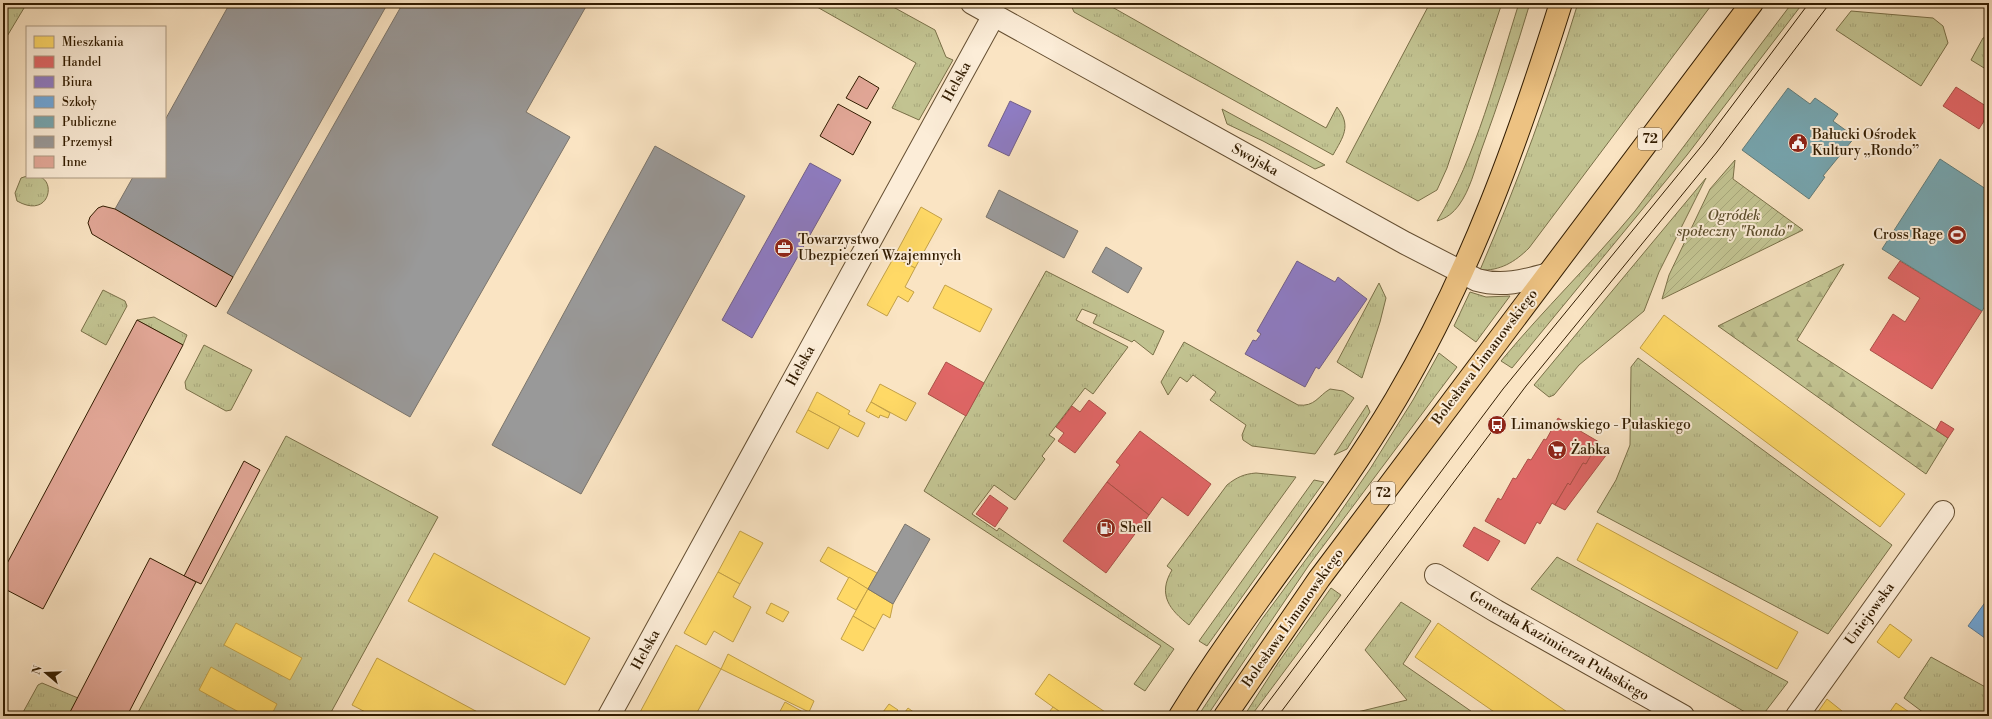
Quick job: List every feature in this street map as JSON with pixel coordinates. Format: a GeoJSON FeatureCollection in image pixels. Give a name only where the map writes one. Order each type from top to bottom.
{"type":"FeatureCollection","features":[{"type":"Feature","properties":{"kind":"main road"},"geometry":{"type":"LineString","coordinates":[[1180,716],[1212,666],[1314,524],[1372,438],[1430,338],[1461,273],[1504,173],[1534,89],[1561,3]]}},
{"type":"Feature","properties":{"kind":"main road","name":"Bolesława Limanowskiego"},"geometry":{"type":"LineString","coordinates":[[1225,716],[1323,573],[1752,3]]}},
{"type":"Feature","properties":{"kind":"street","name":"Swojska"},"geometry":{"type":"LineString","coordinates":[[972,3],[1461,273],[1477,280],[1503,284],[1548,274]]}},
{"type":"Feature","properties":{"kind":"street","name":"Helska"},"geometry":{"type":"LineString","coordinates":[[609,716],[994,15]]}},
{"type":"Feature","properties":{"kind":"street","name":"Uniejowska"},"geometry":{"type":"LineString","coordinates":[[1797,716],[1943,512]]}},
{"type":"Feature","properties":{"kind":"street","name":"Generała Kazimierza Pułaskiego"},"geometry":{"type":"LineString","coordinates":[[1436,575],[1496,611],[1683,716]]}},
{"type":"Feature","properties":{"kind":"green space"},"geometry":{"type":"Polygon","coordinates":[[[7,3],[27,3],[3,43],[3,10],[7,3]]]}},
{"type":"Feature","properties":{"kind":"green space"},"geometry":{"type":"Polygon","coordinates":[[[810,3],[886,3],[935,30],[946,57],[953,60],[919,120],[892,108],[916,63],[810,3]]]}},
{"type":"Feature","properties":{"kind":"green space"},"geometry":{"type":"Polygon","coordinates":[[[1070,3],[1105,3],[1326,128],[1337,107],[1342,114],[1345,126],[1340,143],[1333,155],[1074,12],[1070,3]]]}},
{"type":"Feature","properties":{"kind":"green space"},"geometry":{"type":"Polygon","coordinates":[[[1430,3],[1502,3],[1447,168],[1437,190],[1418,201],[1346,162],[1430,3]]]}},
{"type":"Feature","properties":{"kind":"green space"},"geometry":{"type":"Polygon","coordinates":[[[1519,3],[1530,3],[1507,77],[1472,179],[1457,208],[1447,217],[1437,221],[1451,196],[1474,142],[1519,3]]]}},
{"type":"Feature","properties":{"kind":"green space"},"geometry":{"type":"Polygon","coordinates":[[[1578,3],[1713,3],[1529,248],[1507,265],[1494,269],[1480,270],[1533,138],[1578,3]]]}},
{"type":"Feature","properties":{"kind":"green space"},"geometry":{"type":"Polygon","coordinates":[[[1792,3],[1803,3],[1687,155],[1512,368],[1501,361],[1635,211],[1792,3]]]}},
{"type":"Feature","properties":{"kind":"green space"},"geometry":{"type":"Polygon","coordinates":[[[1851,11],[1933,18],[1943,26],[1948,43],[1921,86],[1836,30],[1851,11]]]}},
{"type":"Feature","properties":{"kind":"green space"},"geometry":{"type":"Polygon","coordinates":[[[1989,36],[1989,71],[1971,60],[1983,38],[1989,36]]]}},
{"type":"Feature","properties":{"kind":"green space"},"geometry":{"type":"Polygon","coordinates":[[[1222,109],[1325,165],[1315,169],[1263,141],[1227,124],[1222,109]]]}},
{"type":"Feature","properties":{"kind":"green space","name":"Ogródek społeczny \"Rondo\""},"geometry":{"type":"Polygon","coordinates":[[[1735,160],[1733,179],[1803,230],[1662,299],[1669,275],[1710,189],[1735,160]]]}},
{"type":"Feature","properties":{"kind":"green space"},"geometry":{"type":"Polygon","coordinates":[[[26,176],[26,178],[42,178],[45,180],[48,185],[48,192],[43,203],[36,206],[17,201],[15,193],[21,178],[26,176]]]}},
{"type":"Feature","properties":{"kind":"green space"},"geometry":{"type":"Polygon","coordinates":[[[1706,178],[1659,272],[1644,311],[1579,365],[1554,395],[1549,397],[1534,385],[1706,178]]]}},
{"type":"Feature","properties":{"kind":"green space"},"geometry":{"type":"Polygon","coordinates":[[[1844,264],[1797,340],[1948,438],[1926,474],[1718,326],[1844,264]]]}},
{"type":"Feature","properties":{"kind":"green space"},"geometry":{"type":"Polygon","coordinates":[[[1046,271],[1164,331],[1153,355],[1134,340],[1132,342],[1093,323],[1097,315],[1082,309],[1076,320],[1128,347],[1093,394],[1085,388],[1049,435],[1055,439],[1042,456],[1045,459],[1015,500],[994,485],[972,514],[997,531],[999,528],[1174,649],[1145,691],[1134,684],[1161,646],[924,491],[1046,271]]]}},
{"type":"Feature","properties":{"kind":"green space"},"geometry":{"type":"Polygon","coordinates":[[[1379,283],[1386,298],[1362,378],[1337,362],[1379,283]]]}},
{"type":"Feature","properties":{"kind":"green space"},"geometry":{"type":"Polygon","coordinates":[[[103,290],[125,301],[127,306],[106,345],[81,331],[103,290]]]}},
{"type":"Feature","properties":{"kind":"green space"},"geometry":{"type":"Polygon","coordinates":[[[1470,292],[1486,297],[1510,296],[1476,342],[1454,326],[1470,292]]]}},
{"type":"Feature","properties":{"kind":"green space"},"geometry":{"type":"Polygon","coordinates":[[[154,317],[187,335],[183,345],[137,320],[154,317]]]}},
{"type":"Feature","properties":{"kind":"green space"},"geometry":{"type":"Polygon","coordinates":[[[1184,342],[1298,405],[1312,403],[1330,389],[1343,391],[1354,398],[1315,454],[1252,446],[1243,440],[1242,435],[1246,425],[1210,400],[1216,392],[1193,375],[1187,382],[1180,377],[1168,395],[1161,382],[1184,342]]]}},
{"type":"Feature","properties":{"kind":"green space"},"geometry":{"type":"Polygon","coordinates":[[[204,345],[252,370],[231,410],[226,411],[186,389],[185,382],[204,345]]]}},
{"type":"Feature","properties":{"kind":"green space"},"geometry":{"type":"Polygon","coordinates":[[[1439,353],[1457,367],[1309,565],[1207,716],[1198,716],[1262,619],[1330,527],[1370,469],[1413,400],[1439,353]]]}},
{"type":"Feature","properties":{"kind":"green space"},"geometry":{"type":"Polygon","coordinates":[[[1638,358],[1892,545],[1828,634],[1597,512],[1616,480],[1630,445],[1631,367],[1638,358]]]}},
{"type":"Feature","properties":{"kind":"green space"},"geometry":{"type":"Polygon","coordinates":[[[1367,405],[1370,412],[1347,449],[1334,455],[1367,405]]]}},
{"type":"Feature","properties":{"kind":"green space"},"geometry":{"type":"Polygon","coordinates":[[[286,436],[438,517],[329,716],[136,716],[286,436]]]}},
{"type":"Feature","properties":{"kind":"green space"},"geometry":{"type":"Polygon","coordinates":[[[1256,473],[1296,477],[1189,625],[1176,614],[1168,601],[1166,587],[1172,570],[1167,566],[1227,485],[1241,476],[1256,473]]]}},
{"type":"Feature","properties":{"kind":"green space"},"geometry":{"type":"Polygon","coordinates":[[[1314,480],[1324,482],[1207,646],[1199,641],[1314,480]]]}},
{"type":"Feature","properties":{"kind":"green space"},"geometry":{"type":"Polygon","coordinates":[[[1557,557],[1788,682],[1762,716],[1752,716],[1531,589],[1557,557]]]}},
{"type":"Feature","properties":{"kind":"green space"},"geometry":{"type":"Polygon","coordinates":[[[1331,588],[1341,595],[1251,716],[1244,716],[1278,663],[1331,588]]]}},
{"type":"Feature","properties":{"kind":"green space"},"geometry":{"type":"Polygon","coordinates":[[[1401,602],[1431,621],[1403,664],[1478,716],[1341,716],[1407,700],[1365,650],[1401,602]]]}},
{"type":"Feature","properties":{"kind":"green space"},"geometry":{"type":"Polygon","coordinates":[[[1931,657],[1989,689],[1989,716],[1928,716],[1904,698],[1931,657]]]}},
{"type":"Feature","properties":{"kind":"green space"},"geometry":{"type":"Polygon","coordinates":[[[42,683],[78,698],[68,716],[21,716],[38,685],[42,683]]]}},
{"type":"Feature","properties":{"kind":"building: Mieszkania"},"geometry":{"type":"Polygon","coordinates":[[[921,207],[942,219],[915,268],[894,257],[921,207]]]}},
{"type":"Feature","properties":{"kind":"building: Mieszkania"},"geometry":{"type":"Polygon","coordinates":[[[894,257],[915,268],[905,287],[914,292],[908,302],[898,296],[887,316],[867,305],[894,257]]]}},
{"type":"Feature","properties":{"kind":"building: Mieszkania"},"geometry":{"type":"Polygon","coordinates":[[[945,285],[992,309],[980,332],[933,308],[945,285]]]}},
{"type":"Feature","properties":{"kind":"building: Mieszkania"},"geometry":{"type":"Polygon","coordinates":[[[1664,315],[1905,494],[1880,527],[1640,348],[1664,315]]]}},
{"type":"Feature","properties":{"kind":"building: Mieszkania"},"geometry":{"type":"Polygon","coordinates":[[[880,384],[916,403],[906,421],[871,402],[880,384]]]}},
{"type":"Feature","properties":{"kind":"building: Mieszkania"},"geometry":{"type":"Polygon","coordinates":[[[817,392],[850,411],[848,414],[865,423],[858,437],[808,410],[817,392]]]}},
{"type":"Feature","properties":{"kind":"building: Mieszkania"},"geometry":{"type":"Polygon","coordinates":[[[871,402],[890,413],[888,418],[880,415],[879,418],[866,411],[871,402]]]}},
{"type":"Feature","properties":{"kind":"building: Mieszkania"},"geometry":{"type":"Polygon","coordinates":[[[808,410],[840,427],[828,449],[796,432],[808,410]]]}},
{"type":"Feature","properties":{"kind":"building: Mieszkania"},"geometry":{"type":"Polygon","coordinates":[[[1597,523],[1798,632],[1777,669],[1577,560],[1597,523]]]}},
{"type":"Feature","properties":{"kind":"building: Mieszkania"},"geometry":{"type":"Polygon","coordinates":[[[740,531],[763,543],[740,584],[718,572],[740,531]]]}},
{"type":"Feature","properties":{"kind":"building: Mieszkania"},"geometry":{"type":"Polygon","coordinates":[[[828,547],[877,573],[868,589],[820,561],[828,547]]]}},
{"type":"Feature","properties":{"kind":"building: Mieszkania"},"geometry":{"type":"Polygon","coordinates":[[[434,553],[590,638],[565,685],[408,601],[434,553]]]}},
{"type":"Feature","properties":{"kind":"building: Mieszkania"},"geometry":{"type":"Polygon","coordinates":[[[718,572],[740,584],[733,597],[751,607],[733,642],[714,631],[706,645],[684,633],[718,572]]]}},
{"type":"Feature","properties":{"kind":"building: Mieszkania"},"geometry":{"type":"Polygon","coordinates":[[[849,577],[868,589],[856,610],[837,599],[849,577]]]}},
{"type":"Feature","properties":{"kind":"building: Mieszkania"},"geometry":{"type":"Polygon","coordinates":[[[868,589],[893,604],[890,618],[883,614],[875,629],[853,616],[868,589]]]}},
{"type":"Feature","properties":{"kind":"building: Mieszkania"},"geometry":{"type":"Polygon","coordinates":[[[771,603],[789,612],[783,622],[766,613],[771,603]]]}},
{"type":"Feature","properties":{"kind":"building: Mieszkania"},"geometry":{"type":"Polygon","coordinates":[[[853,616],[875,629],[863,651],[841,639],[853,616]]]}},
{"type":"Feature","properties":{"kind":"building: Mieszkania"},"geometry":{"type":"Polygon","coordinates":[[[236,623],[302,658],[290,680],[224,645],[236,623]]]}},
{"type":"Feature","properties":{"kind":"building: Mieszkania"},"geometry":{"type":"Polygon","coordinates":[[[1438,623],[1573,716],[1500,716],[1415,657],[1438,623]]]}},
{"type":"Feature","properties":{"kind":"building: Mieszkania"},"geometry":{"type":"Polygon","coordinates":[[[1890,624],[1912,640],[1899,658],[1877,642],[1890,624]]]}},
{"type":"Feature","properties":{"kind":"building: Mieszkania"},"geometry":{"type":"Polygon","coordinates":[[[676,645],[721,669],[695,716],[638,716],[676,645]]]}},
{"type":"Feature","properties":{"kind":"building: Mieszkania"},"geometry":{"type":"Polygon","coordinates":[[[728,654],[814,701],[809,712],[721,669],[728,654]]]}},
{"type":"Feature","properties":{"kind":"building: Mieszkania"},"geometry":{"type":"Polygon","coordinates":[[[377,658],[485,716],[373,716],[352,705],[377,658]]]}},
{"type":"Feature","properties":{"kind":"building: Mieszkania"},"geometry":{"type":"Polygon","coordinates":[[[211,667],[277,704],[271,716],[246,716],[199,690],[211,667]]]}},
{"type":"Feature","properties":{"kind":"building: Mieszkania"},"geometry":{"type":"Polygon","coordinates":[[[1049,674],[1111,716],[1066,716],[1035,694],[1049,674]]]}},
{"type":"Feature","properties":{"kind":"building: Mieszkania"},"geometry":{"type":"Polygon","coordinates":[[[1827,699],[1842,711],[1839,716],[1815,716],[1827,699]]]}},
{"type":"Feature","properties":{"kind":"building: Mieszkania"},"geometry":{"type":"Polygon","coordinates":[[[785,702],[810,716],[778,715],[785,702]]]}},
{"type":"Feature","properties":{"kind":"building: Mieszkania"},"geometry":{"type":"Polygon","coordinates":[[[1896,703],[1915,716],[1887,716],[1896,703]]]}},
{"type":"Feature","properties":{"kind":"building: Mieszkania"},"geometry":{"type":"Polygon","coordinates":[[[889,704],[898,710],[893,716],[880,716],[889,704]]]}},
{"type":"Feature","properties":{"kind":"building: Mieszkania"},"geometry":{"type":"Polygon","coordinates":[[[1053,707],[1066,716],[1046,716],[1053,707]]]}},
{"type":"Feature","properties":{"kind":"building: Mieszkania"},"geometry":{"type":"Polygon","coordinates":[[[908,708],[919,716],[902,716],[908,708]]]}},
{"type":"Feature","properties":{"kind":"building: Handel"},"geometry":{"type":"Polygon","coordinates":[[[1956,87],[1989,108],[1989,113],[1979,129],[1943,106],[1956,87]]]}},
{"type":"Feature","properties":{"kind":"building: Handel"},"geometry":{"type":"Polygon","coordinates":[[[1900,261],[1982,311],[1932,389],[1870,350],[1893,314],[1905,322],[1920,298],[1888,278],[1900,261]]]}},
{"type":"Feature","properties":{"kind":"building: Handel"},"geometry":{"type":"Polygon","coordinates":[[[946,362],[984,383],[966,416],[928,394],[946,362]]]}},
{"type":"Feature","properties":{"kind":"building: Handel"},"geometry":{"type":"Polygon","coordinates":[[[1089,400],[1106,413],[1075,453],[1058,441],[1064,433],[1056,427],[1072,406],[1080,412],[1089,400]]]}},
{"type":"Feature","properties":{"kind":"building: Handel"},"geometry":{"type":"Polygon","coordinates":[[[1558,418],[1599,442],[1586,464],[1583,463],[1570,485],[1568,483],[1555,505],[1552,503],[1540,524],[1537,522],[1525,544],[1485,521],[1498,498],[1501,500],[1513,478],[1516,479],[1528,459],[1531,460],[1544,439],[1546,440],[1558,418]]]}},
{"type":"Feature","properties":{"kind":"building: Handel"},"geometry":{"type":"Polygon","coordinates":[[[1941,421],[1954,429],[1948,438],[1936,430],[1941,421]]]}},
{"type":"Feature","properties":{"kind":"building: Handel"},"geometry":{"type":"Polygon","coordinates":[[[1140,431],[1211,484],[1188,516],[1162,497],[1149,515],[1107,482],[1120,465],[1116,462],[1140,431]]]}},
{"type":"Feature","properties":{"kind":"building: Handel"},"geometry":{"type":"Polygon","coordinates":[[[1598,443],[1607,454],[1565,510],[1555,505],[1568,483],[1570,485],[1583,463],[1586,464],[1598,443]]]}},
{"type":"Feature","properties":{"kind":"building: Handel"},"geometry":{"type":"Polygon","coordinates":[[[1107,482],[1149,515],[1106,573],[1063,541],[1107,482]]]}},
{"type":"Feature","properties":{"kind":"building: Handel"},"geometry":{"type":"Polygon","coordinates":[[[990,495],[1008,508],[995,527],[976,514],[990,495]]]}},
{"type":"Feature","properties":{"kind":"building: Handel"},"geometry":{"type":"Polygon","coordinates":[[[1474,527],[1500,541],[1488,561],[1463,546],[1474,527]]]}},
{"type":"Feature","properties":{"kind":"building: Biura"},"geometry":{"type":"Polygon","coordinates":[[[1010,101],[1031,111],[1009,156],[988,146],[1010,101]]]}},
{"type":"Feature","properties":{"kind":"building: Biura"},"geometry":{"type":"Polygon","coordinates":[[[810,163],[841,180],[752,338],[722,320],[810,163]]]}},
{"type":"Feature","properties":{"kind":"building: Biura"},"geometry":{"type":"Polygon","coordinates":[[[1297,261],[1335,282],[1338,277],[1367,299],[1319,369],[1316,367],[1305,387],[1245,354],[1253,340],[1256,341],[1261,334],[1257,331],[1297,261]]]}},
{"type":"Feature","properties":{"kind":"building: Szkoły"},"geometry":{"type":"Polygon","coordinates":[[[1989,597],[1989,641],[1968,626],[1989,597]]]}},
{"type":"Feature","properties":{"kind":"building: Publiczne","name":"Bałucki Ośrodek Kultury „Rondo”"},"geometry":{"type":"Polygon","coordinates":[[[1788,88],[1810,104],[1815,98],[1838,114],[1833,121],[1855,137],[1823,176],[1825,177],[1809,199],[1742,150],[1788,88]]]}},
{"type":"Feature","properties":{"kind":"building: Publiczne"},"geometry":{"type":"Polygon","coordinates":[[[1940,159],[1989,191],[1989,300],[1982,311],[1882,249],[1940,159]]]}},
{"type":"Feature","properties":{"kind":"building: Przemysł"},"geometry":{"type":"Polygon","coordinates":[[[230,3],[388,3],[233,277],[115,209],[132,178],[166,178],[166,118],[230,3]]]}},
{"type":"Feature","properties":{"kind":"building: Przemysł"},"geometry":{"type":"Polygon","coordinates":[[[403,3],[588,3],[526,112],[570,137],[410,417],[227,313],[403,3]]]}},
{"type":"Feature","properties":{"kind":"building: Przemysł"},"geometry":{"type":"Polygon","coordinates":[[[655,146],[745,196],[581,494],[492,445],[655,146]]]}},
{"type":"Feature","properties":{"kind":"building: Przemysł"},"geometry":{"type":"Polygon","coordinates":[[[999,190],[1078,231],[1064,258],[986,217],[999,190]]]}},
{"type":"Feature","properties":{"kind":"building: Przemysł"},"geometry":{"type":"Polygon","coordinates":[[[1106,247],[1142,268],[1128,293],[1092,272],[1106,247]]]}},
{"type":"Feature","properties":{"kind":"building: Przemysł"},"geometry":{"type":"Polygon","coordinates":[[[905,524],[930,539],[893,604],[868,589],[905,524]]]}},
{"type":"Feature","properties":{"kind":"building: Inne"},"geometry":{"type":"Polygon","coordinates":[[[859,76],[879,88],[867,109],[846,98],[859,76]]]}},
{"type":"Feature","properties":{"kind":"building: Inne"},"geometry":{"type":"Polygon","coordinates":[[[838,104],[871,122],[853,155],[820,136],[838,104]]]}},
{"type":"Feature","properties":{"kind":"building: Inne"},"geometry":{"type":"Polygon","coordinates":[[[103,206],[115,209],[233,277],[216,307],[92,234],[88,223],[90,217],[98,208],[103,206]]]}},
{"type":"Feature","properties":{"kind":"building: Inne"},"geometry":{"type":"Polygon","coordinates":[[[137,320],[183,345],[43,609],[3,588],[3,571],[137,320]]]}},
{"type":"Feature","properties":{"kind":"building: Inne"},"geometry":{"type":"Polygon","coordinates":[[[244,461],[260,470],[201,584],[184,576],[244,461]]]}},
{"type":"Feature","properties":{"kind":"building: Inne"},"geometry":{"type":"Polygon","coordinates":[[[150,558],[196,582],[127,716],[68,716],[150,558]]]}},
{"type":"Feature","properties":{"kind":"tram line"},"geometry":{"type":"LineString","coordinates":[[1258,716],[1503,389],[1704,143],[1809,3]]}},
{"type":"Feature","properties":{"kind":"tram line"},"geometry":{"type":"LineString","coordinates":[[1278,716],[1526,386],[1717,152],[1830,3]]}},
{"type":"Feature","properties":{"kind":"place","name":"Bałucki Ośrodek Kultury „Rondo”"},"geometry":{"type":"Point","coordinates":[1798,143]}},
{"type":"Feature","properties":{"kind":"place","name":"Cross Rage"},"geometry":{"type":"Point","coordinates":[1957,235]}},
{"type":"Feature","properties":{"kind":"place","name":"Towarzystwo Ubezpieczeń Wzajemnych"},"geometry":{"type":"Point","coordinates":[784,248]}},
{"type":"Feature","properties":{"kind":"place","name":"Limanowskiego - Pułaskiego"},"geometry":{"type":"Point","coordinates":[1497,425]}},
{"type":"Feature","properties":{"kind":"place","name":"Żabka"},"geometry":{"type":"Point","coordinates":[1557,450]}},
{"type":"Feature","properties":{"kind":"place","name":"Shell"},"geometry":{"type":"Point","coordinates":[1106,528]}}]}
